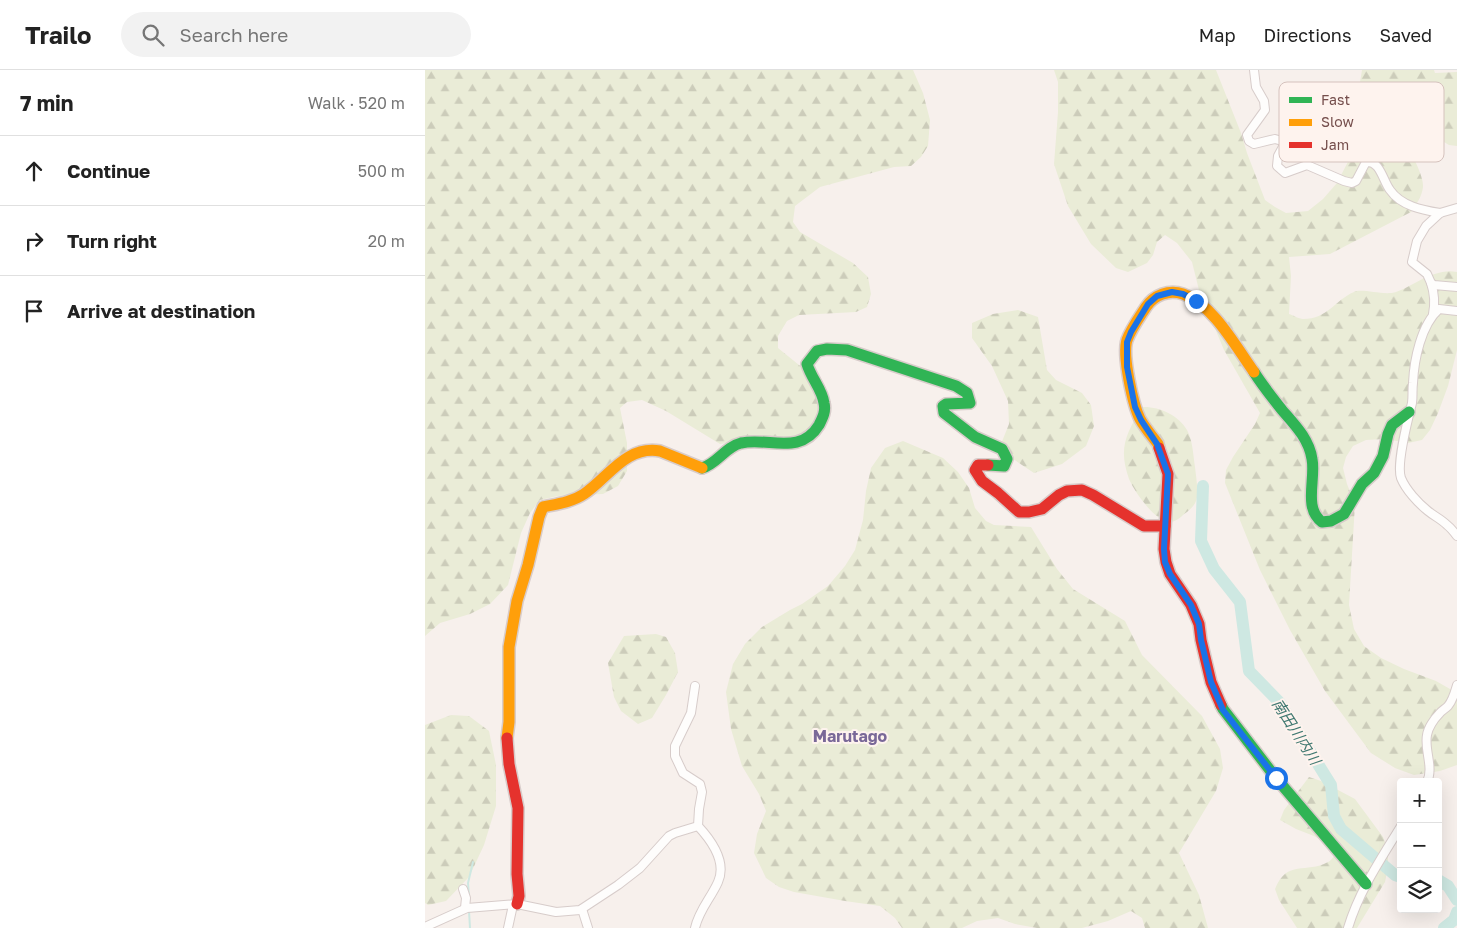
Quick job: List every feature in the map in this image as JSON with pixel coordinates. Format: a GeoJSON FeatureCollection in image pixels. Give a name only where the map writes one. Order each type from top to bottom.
{"type":"FeatureCollection","features":[{"type":"Feature","properties":{"kind":"street"},"geometry":{"type":"LineString","coordinates":[[1254,70],[1256,88],[1264,101],[1265,110],[1247,135],[1249,141],[1254,144],[1275,139],[1279,140]]}},
{"type":"Feature","properties":{"kind":"street"},"geometry":{"type":"LineString","coordinates":[[1279,154],[1277,166],[1285,173],[1307,165],[1352,183],[1356,180],[1366,162]]}},
{"type":"Feature","properties":{"kind":"street"},"geometry":{"type":"LineString","coordinates":[[1373,162],[1376,164],[1391,193],[1416,208],[1440,213]]}},
{"type":"Feature","properties":{"kind":"street"},"geometry":{"type":"LineString","coordinates":[[1457,208],[1440,213],[1426,226],[1417,241],[1412,262],[1427,274],[1433,290],[1434,308],[1433,314],[1425,328],[1415,362],[1413,400],[1401,456],[1401,477],[1408,490],[1428,512],[1447,524],[1457,536]]}},
{"type":"Feature","properties":{"kind":"street"},"geometry":{"type":"LineString","coordinates":[[1431,283],[1434,285],[1457,286]]}},
{"type":"Feature","properties":{"kind":"street"},"geometry":{"type":"LineString","coordinates":[[1366,884],[1276,778],[1223,710],[1211,682],[1199,624],[1191,605],[1170,574],[1165,562],[1168,474],[1157,444],[1135,407],[1127,367],[1127,342],[1148,304],[1157,296],[1172,292],[1183,294],[1205,307],[1226,332],[1263,386],[1303,435],[1310,449],[1313,461],[1312,508],[1318,519],[1322,522],[1331,521],[1344,514],[1362,484],[1374,473],[1383,456],[1392,425],[1409,412]]}},
{"type":"Feature","properties":{"kind":"street"},"geometry":{"type":"LineString","coordinates":[[1433,314],[1439,309],[1457,311]]}},
{"type":"Feature","properties":{"kind":"street"},"geometry":{"type":"LineString","coordinates":[[508,928],[519,896],[517,874],[518,808],[509,764],[507,742],[509,722],[509,647],[517,601],[543,507],[581,496],[613,468],[640,452],[651,450],[665,453],[703,468],[737,444],[749,442],[792,443],[805,439],[813,434],[826,408],[824,397],[808,371],[807,364],[817,351],[827,348],[847,350],[886,362],[957,386],[967,393],[970,403],[947,404],[943,406],[944,413],[969,433],[1003,450],[1007,458],[1004,466],[983,464],[978,465],[975,470],[982,480],[1019,512],[1042,509],[1067,491],[1081,490],[1093,495],[1144,526],[1165,526]]}},
{"type":"Feature","properties":{"kind":"street"},"geometry":{"type":"LineString","coordinates":[[1429,778],[1427,732],[1437,715],[1447,707],[1455,695],[1457,685]]}},
{"type":"Feature","properties":{"kind":"street"},"geometry":{"type":"LineString","coordinates":[[695,686],[691,713],[675,746],[675,756],[683,773],[699,784],[703,792],[698,826],[707,835],[717,853],[721,868],[719,881],[702,910],[695,928]]}},
{"type":"Feature","properties":{"kind":"street"},"geometry":{"type":"LineString","coordinates":[[428,927],[468,908],[515,905],[556,912],[582,909],[640,868],[669,836],[698,826]]}},
{"type":"Feature","properties":{"kind":"street"},"geometry":{"type":"LineString","coordinates":[[1348,928],[1366,884],[1397,833]]}},
{"type":"Feature","properties":{"kind":"street"},"geometry":{"type":"LineString","coordinates":[[463,889],[468,908]]}},
{"type":"Feature","properties":{"kind":"street"},"geometry":{"type":"LineString","coordinates":[[582,909],[588,928]]}},
{"type":"Feature","properties":{"kind":"green space"},"geometry":{"type":"Polygon","coordinates":[[[425,70],[913,70],[923,93],[930,120],[928,146],[921,157],[911,166],[894,167],[820,187],[795,206],[793,222],[800,232],[853,263],[868,277],[871,294],[867,307],[856,312],[799,315],[787,321],[778,336],[778,348],[825,386],[831,405],[822,427],[815,434],[720,444],[666,411],[642,400],[627,402],[620,408],[627,443],[627,471],[618,486],[603,494],[558,496],[540,500],[530,513],[521,533],[508,585],[490,604],[470,614],[440,623],[425,636],[425,70]]]}},
{"type":"Feature","properties":{"kind":"green space"},"geometry":{"type":"Polygon","coordinates":[[[1054,70],[1216,70],[1265,200],[1286,213],[1308,211],[1323,199],[1337,183],[1348,162],[1416,162],[1423,187],[1420,197],[1411,212],[1330,254],[1289,257],[1291,276],[1289,314],[1301,319],[1312,318],[1325,313],[1347,295],[1354,292],[1391,293],[1433,274],[1449,271],[1457,272],[1457,350],[1448,386],[1430,430],[1422,440],[1408,443],[1385,439],[1366,440],[1353,446],[1346,457],[1343,468],[1355,504],[1349,605],[1354,629],[1364,646],[1381,658],[1436,681],[1457,693],[1457,765],[1440,771],[1414,775],[1395,768],[1371,753],[1325,691],[1290,630],[1260,570],[1225,483],[1226,470],[1260,413],[1224,350],[1199,290],[1192,262],[1177,243],[1165,235],[1157,242],[1153,255],[1147,263],[1128,272],[1116,268],[1091,244],[1068,206],[1054,164],[1058,82],[1054,70]]]}},
{"type":"Feature","properties":{"kind":"green space"},"geometry":{"type":"Polygon","coordinates":[[[1362,70],[1434,70],[1435,73],[1457,72],[1457,146],[1444,142],[1444,82],[1360,82],[1362,70]]]}},
{"type":"Feature","properties":{"kind":"green space"},"geometry":{"type":"Polygon","coordinates":[[[1018,310],[1038,317],[1047,370],[1056,380],[1082,393],[1091,405],[1094,426],[1086,446],[1062,464],[1034,473],[1010,457],[1001,444],[1009,424],[1008,401],[992,366],[972,338],[972,323],[993,314],[1018,310]]]}},
{"type":"Feature","properties":{"kind":"green space"},"geometry":{"type":"Polygon","coordinates":[[[1142,407],[1155,408],[1167,412],[1179,420],[1191,439],[1197,480],[1197,498],[1190,509],[1173,521],[1169,522],[1161,519],[1150,510],[1131,484],[1126,468],[1124,458],[1125,442],[1142,407]]]}},
{"type":"Feature","properties":{"kind":"green space"},"geometry":{"type":"Polygon","coordinates":[[[903,441],[943,458],[958,472],[969,488],[975,508],[986,521],[994,525],[1031,527],[1057,569],[1073,589],[1125,621],[1142,655],[1202,716],[1220,749],[1223,768],[1216,791],[1179,853],[1199,895],[1208,928],[1145,928],[1142,918],[1131,911],[1108,921],[1082,928],[1037,928],[1015,924],[998,918],[977,921],[962,928],[902,928],[895,918],[880,906],[794,892],[779,887],[766,878],[754,853],[757,834],[766,811],[759,794],[742,766],[731,729],[726,692],[733,664],[745,644],[762,627],[802,604],[828,586],[845,566],[855,550],[863,520],[871,468],[885,448],[903,441]]]}},
{"type":"Feature","properties":{"kind":"green space"},"geometry":{"type":"Polygon","coordinates":[[[656,634],[666,637],[675,653],[678,672],[652,718],[638,724],[621,711],[614,697],[608,663],[624,636],[656,634]]]}},
{"type":"Feature","properties":{"kind":"green space"},"geometry":{"type":"Polygon","coordinates":[[[451,715],[469,716],[489,731],[496,765],[496,806],[484,845],[469,877],[446,901],[428,905],[425,903],[425,725],[451,715]]]}},
{"type":"Feature","properties":{"kind":"green space"},"geometry":{"type":"Polygon","coordinates":[[[1309,777],[1321,781],[1355,799],[1383,837],[1388,850],[1388,867],[1385,882],[1357,928],[1297,928],[1279,900],[1275,889],[1285,874],[1291,870],[1320,865],[1329,861],[1336,854],[1327,844],[1314,836],[1280,820],[1284,810],[1309,777]]]}},
{"type":"Feature","properties":{"kind":"waterway","name":"南田川内川"},"geometry":{"type":"LineString","coordinates":[[1203,486],[1201,541],[1214,569],[1240,602],[1249,671],[1280,703],[1331,785],[1334,816],[1341,829],[1397,876]]}},
{"type":"Feature","properties":{"kind":"waterway"},"geometry":{"type":"LineString","coordinates":[[469,896],[468,883],[473,862]]}},
{"type":"Feature","properties":{"kind":"waterway","name":"南田川内川"},"geometry":{"type":"LineString","coordinates":[[1442,882],[1448,886],[1457,900]]}},
{"type":"Feature","properties":{"kind":"waterway"},"geometry":{"type":"LineString","coordinates":[[469,911],[470,928]]}},
{"type":"Feature","properties":{"kind":"waterway","name":"南田川内川"},"geometry":{"type":"LineString","coordinates":[[1444,928],[1454,920],[1457,912]]}},
{"type":"Feature","properties":{"kind":"traffic: fast"},"geometry":{"type":"LineString","coordinates":[[702,468],[712,463],[730,448],[741,443],[793,443],[803,440],[811,434],[819,425],[825,406],[807,364],[817,351],[827,349],[847,350],[956,386],[967,393],[970,403],[946,404],[943,406],[944,413],[975,437],[1002,449],[1007,459],[1004,466],[988,465]]}},
{"type":"Feature","properties":{"kind":"traffic: fast"},"geometry":{"type":"LineString","coordinates":[[1254,372],[1301,433],[1308,445],[1313,467],[1311,493],[1313,509],[1316,516],[1322,522],[1331,521],[1344,514],[1362,484],[1374,473],[1383,456],[1392,425],[1409,412]]}},
{"type":"Feature","properties":{"kind":"traffic: fast"},"geometry":{"type":"LineString","coordinates":[[1221,705],[1276,778],[1366,884]]}},
{"type":"Feature","properties":{"kind":"traffic: slow"},"geometry":{"type":"LineString","coordinates":[[1159,448],[1137,412],[1131,392],[1126,357],[1127,340],[1135,323],[1153,299],[1162,294],[1172,292],[1194,299],[1214,316],[1254,372]]}},
{"type":"Feature","properties":{"kind":"traffic: slow"},"geometry":{"type":"LineString","coordinates":[[507,738],[509,722],[509,647],[517,601],[543,507],[579,497],[618,464],[637,453],[648,450],[660,451],[702,468]]}},
{"type":"Feature","properties":{"kind":"traffic: jam"},"geometry":{"type":"LineString","coordinates":[[1159,448],[1168,474],[1164,549],[1166,562],[1170,574],[1191,605],[1199,624],[1211,682],[1221,705]]}},
{"type":"Feature","properties":{"kind":"traffic: jam"},"geometry":{"type":"LineString","coordinates":[[988,465],[978,465],[975,470],[982,481],[1019,512],[1042,509],[1067,491],[1082,490],[1144,526],[1165,526]]}},
{"type":"Feature","properties":{"kind":"traffic: jam"},"geometry":{"type":"LineString","coordinates":[[507,738],[509,764],[518,808],[517,874],[519,896],[517,904]]}},
{"type":"Feature","properties":{"kind":"district","name":"Marutago"},"geometry":{"type":"Point","coordinates":[850,736]}},
{"type":"Feature","properties":{"kind":"route"},"geometry":{"type":"LineString","coordinates":[[1196,301],[1183,294],[1172,292],[1157,296],[1148,304],[1127,342],[1127,367],[1135,407],[1162,454],[1168,474],[1165,562],[1170,574],[1191,605],[1199,624],[1211,682],[1223,710],[1276,778]]}}]}
